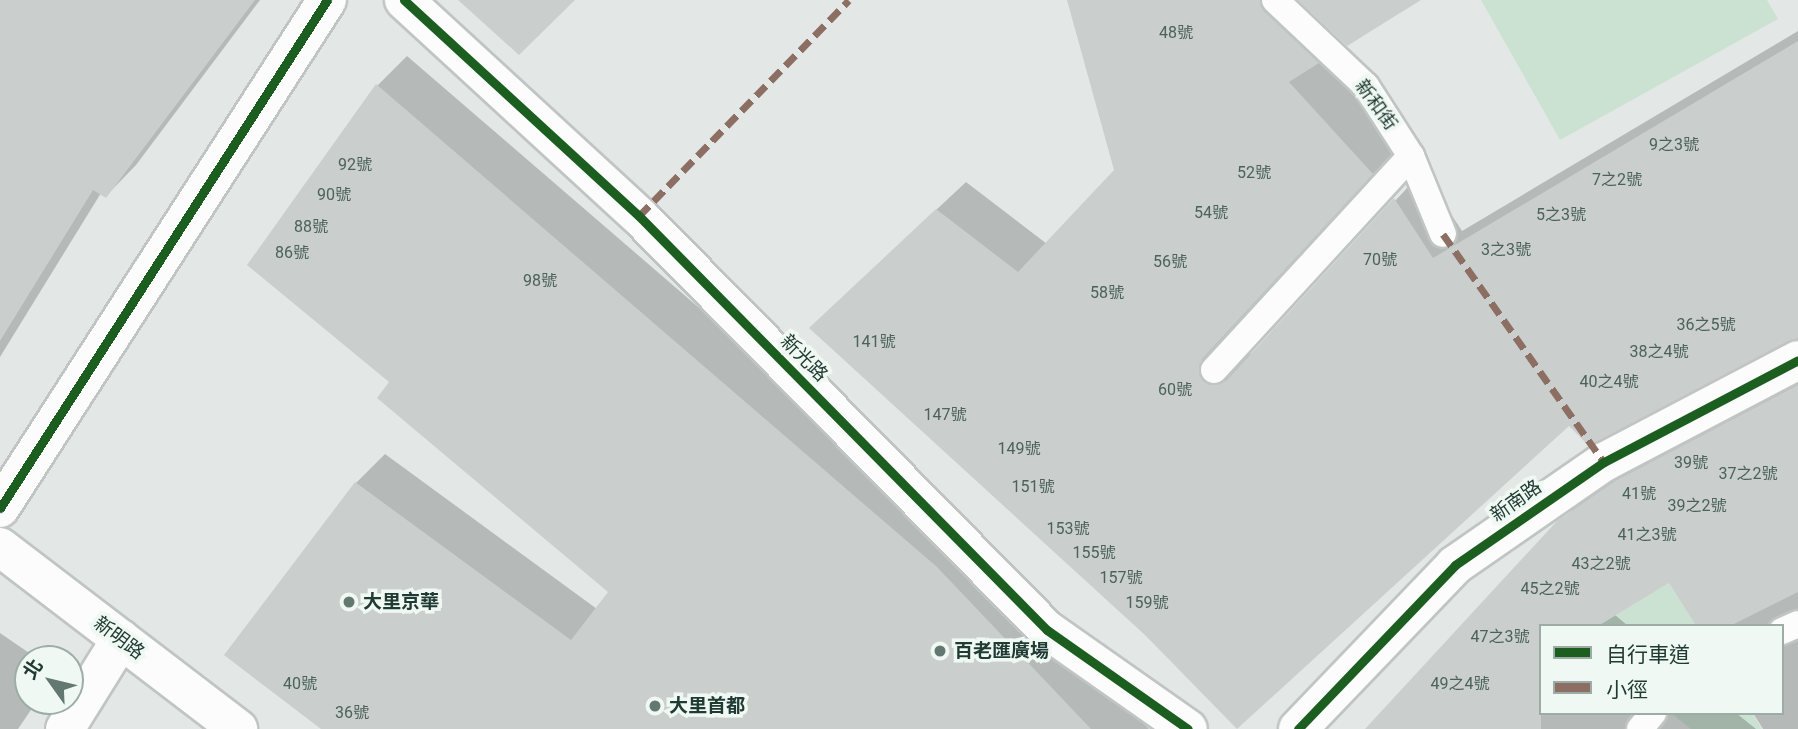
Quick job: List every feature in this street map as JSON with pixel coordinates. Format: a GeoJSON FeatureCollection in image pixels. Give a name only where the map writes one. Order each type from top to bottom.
{"type":"FeatureCollection","features":[{"type":"Feature","properties":{"kind":"street"},"geometry":{"type":"LineString","coordinates":[[0,508],[327,0]]}},
{"type":"Feature","properties":{"kind":"street","name":"新光路"},"geometry":{"type":"LineString","coordinates":[[404,0],[639,216],[1047,630],[1188,729]]}},
{"type":"Feature","properties":{"kind":"street","name":"新南路"},"geometry":{"type":"LineString","coordinates":[[1298,729],[1455,565],[1604,462],[1798,360]]}},
{"type":"Feature","properties":{"kind":"street","name":"新明路"},"geometry":{"type":"LineString","coordinates":[[0,547],[238,729]]}},
{"type":"Feature","properties":{"kind":"street"},"geometry":{"type":"LineString","coordinates":[[65,729],[121,639]]}},
{"type":"Feature","properties":{"kind":"lane","name":"新和街"},"geometry":{"type":"LineString","coordinates":[[1275,0],[1366,86],[1411,156],[1443,234]]}},
{"type":"Feature","properties":{"kind":"lane"},"geometry":{"type":"LineString","coordinates":[[1214,370],[1411,156]]}},
{"type":"Feature","properties":{"kind":"lane"},"geometry":{"type":"LineString","coordinates":[[1640,729],[1651,715]]}},
{"type":"Feature","properties":{"kind":"green space"},"geometry":{"type":"Polygon","coordinates":[[[1481,0],[1767,0],[1778,19],[1560,140],[1481,0]]]}},
{"type":"Feature","properties":{"kind":"green space"},"geometry":{"type":"Polygon","coordinates":[[[1669,583],[1695,624],[1601,624],[1669,583]]]}},
{"type":"Feature","properties":{"kind":"green space"},"geometry":{"type":"Polygon","coordinates":[[[1674,715],[1753,715],[1762,729],[1691,729],[1674,715]]]}},
{"type":"Feature","properties":{"kind":"building"},"geometry":{"type":"Polygon","coordinates":[[[0,0],[255,0],[106,198],[93,190],[0,341],[0,0]]]}},
{"type":"Feature","properties":{"kind":"building"},"geometry":{"type":"Polygon","coordinates":[[[458,0],[575,0],[519,55],[458,0]]]}},
{"type":"Feature","properties":{"kind":"building"},"geometry":{"type":"Polygon","coordinates":[[[1067,0],[1260,0],[1264,11],[1319,63],[1289,82],[1373,174],[1202,359],[1199,374],[1210,385],[1226,381],[1394,198],[1433,258],[1798,41],[1798,338],[1589,446],[1569,426],[1237,729],[1145,635],[809,328],[936,209],[1018,272],[1114,170],[1067,0]]]}},
{"type":"Feature","properties":{"kind":"building"},"geometry":{"type":"Polygon","coordinates":[[[1298,0],[1421,0],[1347,46],[1298,0]]]}},
{"type":"Feature","properties":{"kind":"building"},"geometry":{"type":"Polygon","coordinates":[[[376,84],[937,567],[1091,729],[321,729],[224,655],[355,482],[571,640],[608,592],[377,398],[389,382],[247,265],[376,84]]]}},
{"type":"Feature","properties":{"kind":"building"},"geometry":{"type":"Polygon","coordinates":[[[1798,385],[1798,592],[1734,624],[1695,624],[1669,583],[1601,624],[1539,624],[1541,729],[1365,729],[1557,521],[1615,481],[1798,385]]]}},
{"type":"Feature","properties":{"kind":"marked path"},"geometry":{"type":"LineString","coordinates":[[639,216],[849,0]]}},
{"type":"Feature","properties":{"kind":"marked path"},"geometry":{"type":"LineString","coordinates":[[1443,234],[1604,462]]}},
{"type":"Feature","properties":{"kind":"cycle path"},"geometry":{"type":"LineString","coordinates":[[0,508],[327,0]]}},
{"type":"Feature","properties":{"kind":"cycle path"},"geometry":{"type":"LineString","coordinates":[[404,0],[639,216],[1047,630],[1188,729]]}},
{"type":"Feature","properties":{"kind":"cycle path"},"geometry":{"type":"LineString","coordinates":[[1298,729],[1455,565],[1604,462],[1798,360]]}},
{"type":"Feature","properties":{"kind":"place","name":"大里京華"},"geometry":{"type":"Point","coordinates":[349,602]}},
{"type":"Feature","properties":{"kind":"place","name":"百老匯廣場"},"geometry":{"type":"Point","coordinates":[940,651]}},
{"type":"Feature","properties":{"kind":"place","name":"大里首都"},"geometry":{"type":"Point","coordinates":[655,706]}}]}
